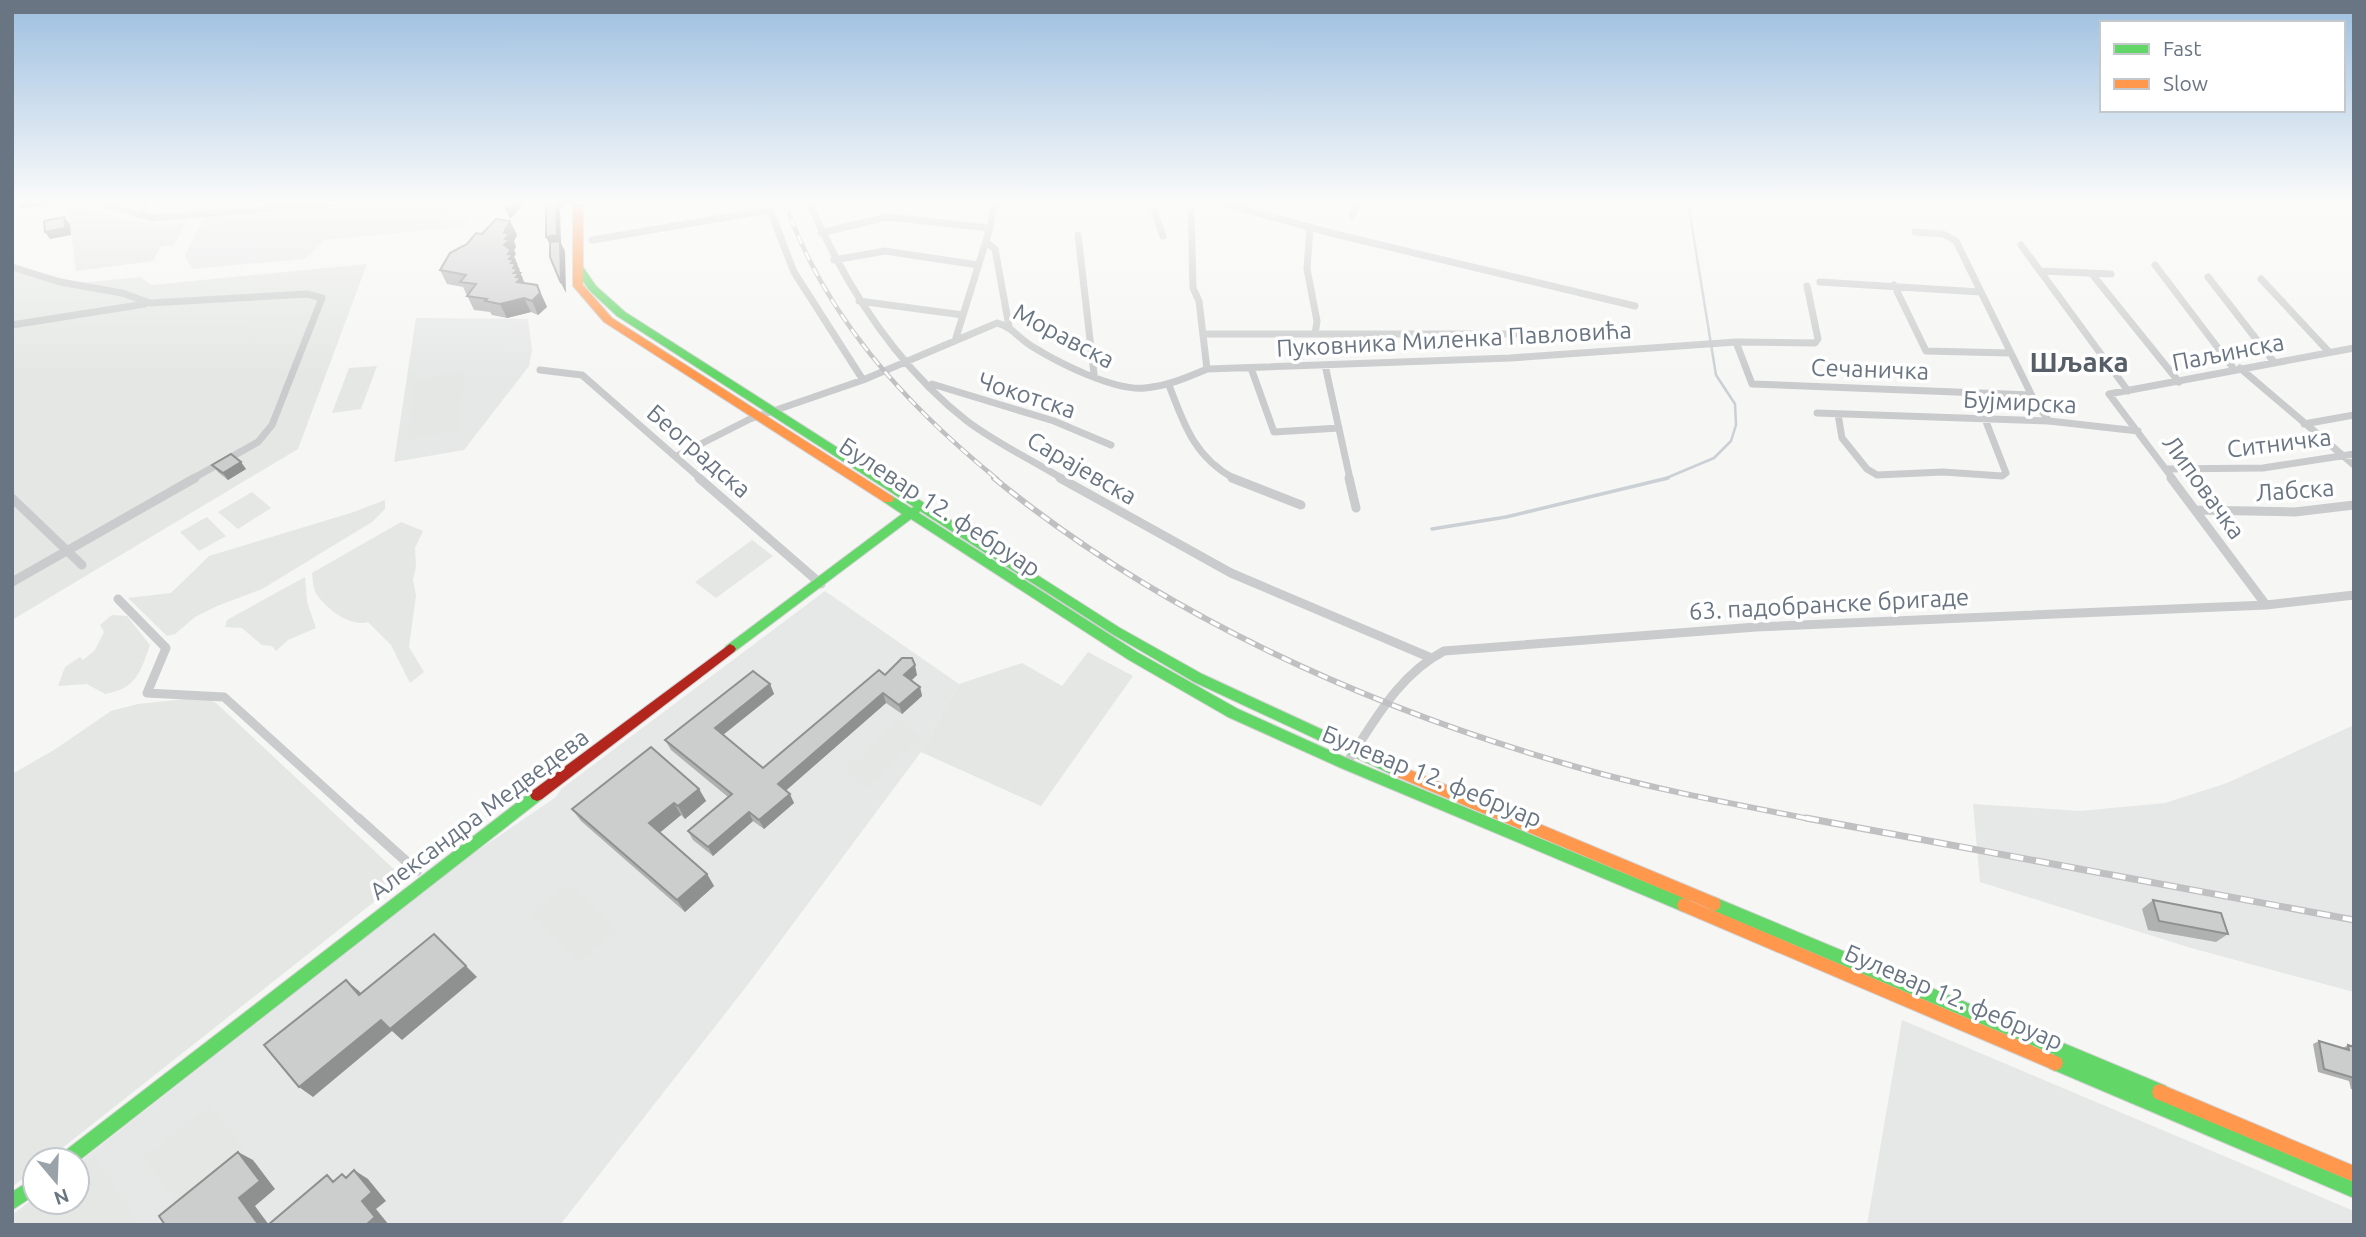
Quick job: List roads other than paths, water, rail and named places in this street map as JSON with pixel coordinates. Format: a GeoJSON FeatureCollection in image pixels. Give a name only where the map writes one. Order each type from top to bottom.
{"type":"FeatureCollection","features":[{"type":"Feature","properties":{"kind":"main road","name":"Булевар 12. фебруар"},"geometry":{"type":"LineString","coordinates":[[580,260],[578,286],[608,320],[920,506],[1116,631],[1198,678],[1354,752],[2354,1174]]}},
{"type":"Feature","properties":{"kind":"main road","name":"Булевар 12. фебруар"},"geometry":{"type":"LineString","coordinates":[[766,413],[910,515],[1191,689],[1274,733],[2354,1190]]}},
{"type":"Feature","properties":{"kind":"main road","name":"Александра Медведева"},"geometry":{"type":"LineString","coordinates":[[85,1146],[412,890],[821,584],[920,506]]}},
{"type":"Feature","properties":{"kind":"street"},"geometry":{"type":"LineString","coordinates":[[793,260],[816,310],[863,380]]}},
{"type":"Feature","properties":{"kind":"street","name":"Сарајевска"},"geometry":{"type":"LineString","coordinates":[[834,260],[859,301],[905,361],[967,421],[1121,514],[1231,573],[1390,643],[1429,657]]}},
{"type":"Feature","properties":{"kind":"street"},"geometry":{"type":"LineString","coordinates":[[943,260],[978,265]]}},
{"type":"Feature","properties":{"kind":"street"},"geometry":{"type":"LineString","coordinates":[[955,341],[980,260]]}},
{"type":"Feature","properties":{"kind":"street"},"geometry":{"type":"LineString","coordinates":[[997,260],[1009,326]]}},
{"type":"Feature","properties":{"kind":"street"},"geometry":{"type":"LineString","coordinates":[[1081,260],[1094,374]]}},
{"type":"Feature","properties":{"kind":"street"},"geometry":{"type":"LineString","coordinates":[[1192,260],[1193,288],[1199,301],[1207,369]]}},
{"type":"Feature","properties":{"kind":"street"},"geometry":{"type":"LineString","coordinates":[[1308,260],[1317,320],[1315,334]]}},
{"type":"Feature","properties":{"kind":"street"},"geometry":{"type":"LineString","coordinates":[[1445,260],[1635,306]]}},
{"type":"Feature","properties":{"kind":"street"},"geometry":{"type":"LineString","coordinates":[[1965,260],[2031,395],[2049,421]]}},
{"type":"Feature","properties":{"kind":"street"},"geometry":{"type":"LineString","coordinates":[[2032,260],[2128,391]]}},
{"type":"Feature","properties":{"kind":"street"},"geometry":{"type":"LineString","coordinates":[[2155,265],[2237,369],[2354,465]]}},
{"type":"Feature","properties":{"kind":"street"},"geometry":{"type":"LineString","coordinates":[[12,267],[61,282],[122,293],[149,303]]}},
{"type":"Feature","properties":{"kind":"street"},"geometry":{"type":"LineString","coordinates":[[2040,271],[2111,274]]}},
{"type":"Feature","properties":{"kind":"street"},"geometry":{"type":"LineString","coordinates":[[2092,274],[2179,382]]}},
{"type":"Feature","properties":{"kind":"street"},"geometry":{"type":"LineString","coordinates":[[2208,277],[2274,362]]}},
{"type":"Feature","properties":{"kind":"street"},"geometry":{"type":"LineString","coordinates":[[2261,279],[2329,352]]}},
{"type":"Feature","properties":{"kind":"street"},"geometry":{"type":"LineString","coordinates":[[1820,282],[1980,292]]}},
{"type":"Feature","properties":{"kind":"street"},"geometry":{"type":"LineString","coordinates":[[1894,285],[1926,351],[2010,353]]}},
{"type":"Feature","properties":{"kind":"street","name":"Пуковника Миленка Павловића"},"geometry":{"type":"LineString","coordinates":[[1207,369],[1510,358],[1735,342],[1815,343],[1818,339],[1807,286]]}},
{"type":"Feature","properties":{"kind":"street"},"geometry":{"type":"LineString","coordinates":[[110,307],[122,293]]}},
{"type":"Feature","properties":{"kind":"street"},"geometry":{"type":"LineString","coordinates":[[12,325],[110,307],[149,303],[307,294],[322,298],[272,425],[258,442],[12,582]]}},
{"type":"Feature","properties":{"kind":"street"},"geometry":{"type":"LineString","coordinates":[[859,301],[963,315]]}},
{"type":"Feature","properties":{"kind":"street","name":"Моравска"},"geometry":{"type":"LineString","coordinates":[[677,456],[766,413],[863,380],[993,323],[1009,326],[1031,346],[1128,388],[1153,389],[1207,369]]}},
{"type":"Feature","properties":{"kind":"street"},"geometry":{"type":"LineString","coordinates":[[1204,334],[1548,334]]}},
{"type":"Feature","properties":{"kind":"street","name":"Сечаничка"},"geometry":{"type":"LineString","coordinates":[[1735,342],[1752,384],[2031,395]]}},
{"type":"Feature","properties":{"kind":"street","name":"Паљинска"},"geometry":{"type":"LineString","coordinates":[[2109,394],[2354,348]]}},
{"type":"Feature","properties":{"kind":"street"},"geometry":{"type":"LineString","coordinates":[[1325,365],[1356,508]]}},
{"type":"Feature","properties":{"kind":"street"},"geometry":{"type":"LineString","coordinates":[[1251,368],[1275,432],[1339,428]]}},
{"type":"Feature","properties":{"kind":"street","name":"Београдска"},"geometry":{"type":"LineString","coordinates":[[540,370],[582,375],[821,584]]}},
{"type":"Feature","properties":{"kind":"street","name":"Чокотска"},"geometry":{"type":"LineString","coordinates":[[930,383],[1054,421],[1111,445]]}},
{"type":"Feature","properties":{"kind":"street"},"geometry":{"type":"LineString","coordinates":[[1169,385],[1187,430],[1204,458],[1239,481],[1301,505]]}},
{"type":"Feature","properties":{"kind":"street","name":"Липовачка"},"geometry":{"type":"LineString","coordinates":[[2109,394],[2266,605]]}},
{"type":"Feature","properties":{"kind":"street","name":"Бујмирска"},"geometry":{"type":"LineString","coordinates":[[1816,413],[2049,421],[2138,431]]}},
{"type":"Feature","properties":{"kind":"street"},"geometry":{"type":"LineString","coordinates":[[1838,414],[1842,438],[1867,468],[1885,476],[1943,472],[2002,476],[2007,473],[1985,419]]}},
{"type":"Feature","properties":{"kind":"street"},"geometry":{"type":"LineString","coordinates":[[2304,424],[2354,415]]}},
{"type":"Feature","properties":{"kind":"street","name":"Ситничка"},"geometry":{"type":"LineString","coordinates":[[2167,469],[2263,468],[2354,454]]}},
{"type":"Feature","properties":{"kind":"street"},"geometry":{"type":"LineString","coordinates":[[12,498],[82,565]]}},
{"type":"Feature","properties":{"kind":"street","name":"Лабска"},"geometry":{"type":"LineString","coordinates":[[2197,510],[2275,515],[2354,505]]}},
{"type":"Feature","properties":{"kind":"street","name":"63. падобранске бригаде"},"geometry":{"type":"LineString","coordinates":[[1429,657],[1444,651],[1481,646],[1756,627],[2266,605],[2354,595]]}},
{"type":"Feature","properties":{"kind":"street"},"geometry":{"type":"LineString","coordinates":[[118,599],[166,648],[148,686],[148,694],[224,696],[417,870]]}},
{"type":"Feature","properties":{"kind":"street"},"geometry":{"type":"LineString","coordinates":[[1346,764],[1413,670],[1429,657]]}},
{"type":"Feature","properties":{"kind":"waterway"},"geometry":{"type":"LineString","coordinates":[[1664,479],[1714,458],[1731,441],[1736,425],[1735,404],[1716,375],[1697,260]]}},
{"type":"Feature","properties":{"kind":"waterway"},"geometry":{"type":"LineString","coordinates":[[1432,529],[1506,517],[1664,479]]}},
{"type":"Feature","properties":{"kind":"railway"},"geometry":{"type":"LineString","coordinates":[[810,260],[845,320],[871,355],[931,420],[997,479]]}},
{"type":"Feature","properties":{"kind":"railway"},"geometry":{"type":"LineString","coordinates":[[994,478],[1058,527],[1126,572],[1268,651],[1343,685],[1419,715],[1573,766],[1663,789],[1815,820]]}},
{"type":"Feature","properties":{"kind":"railway"},"geometry":{"type":"LineString","coordinates":[[1806,818],[2354,920]]}},
{"type":"Feature","properties":{"kind":"district","name":"Шљака"},"geometry":{"type":"Point","coordinates":[2079,361]}}]}
